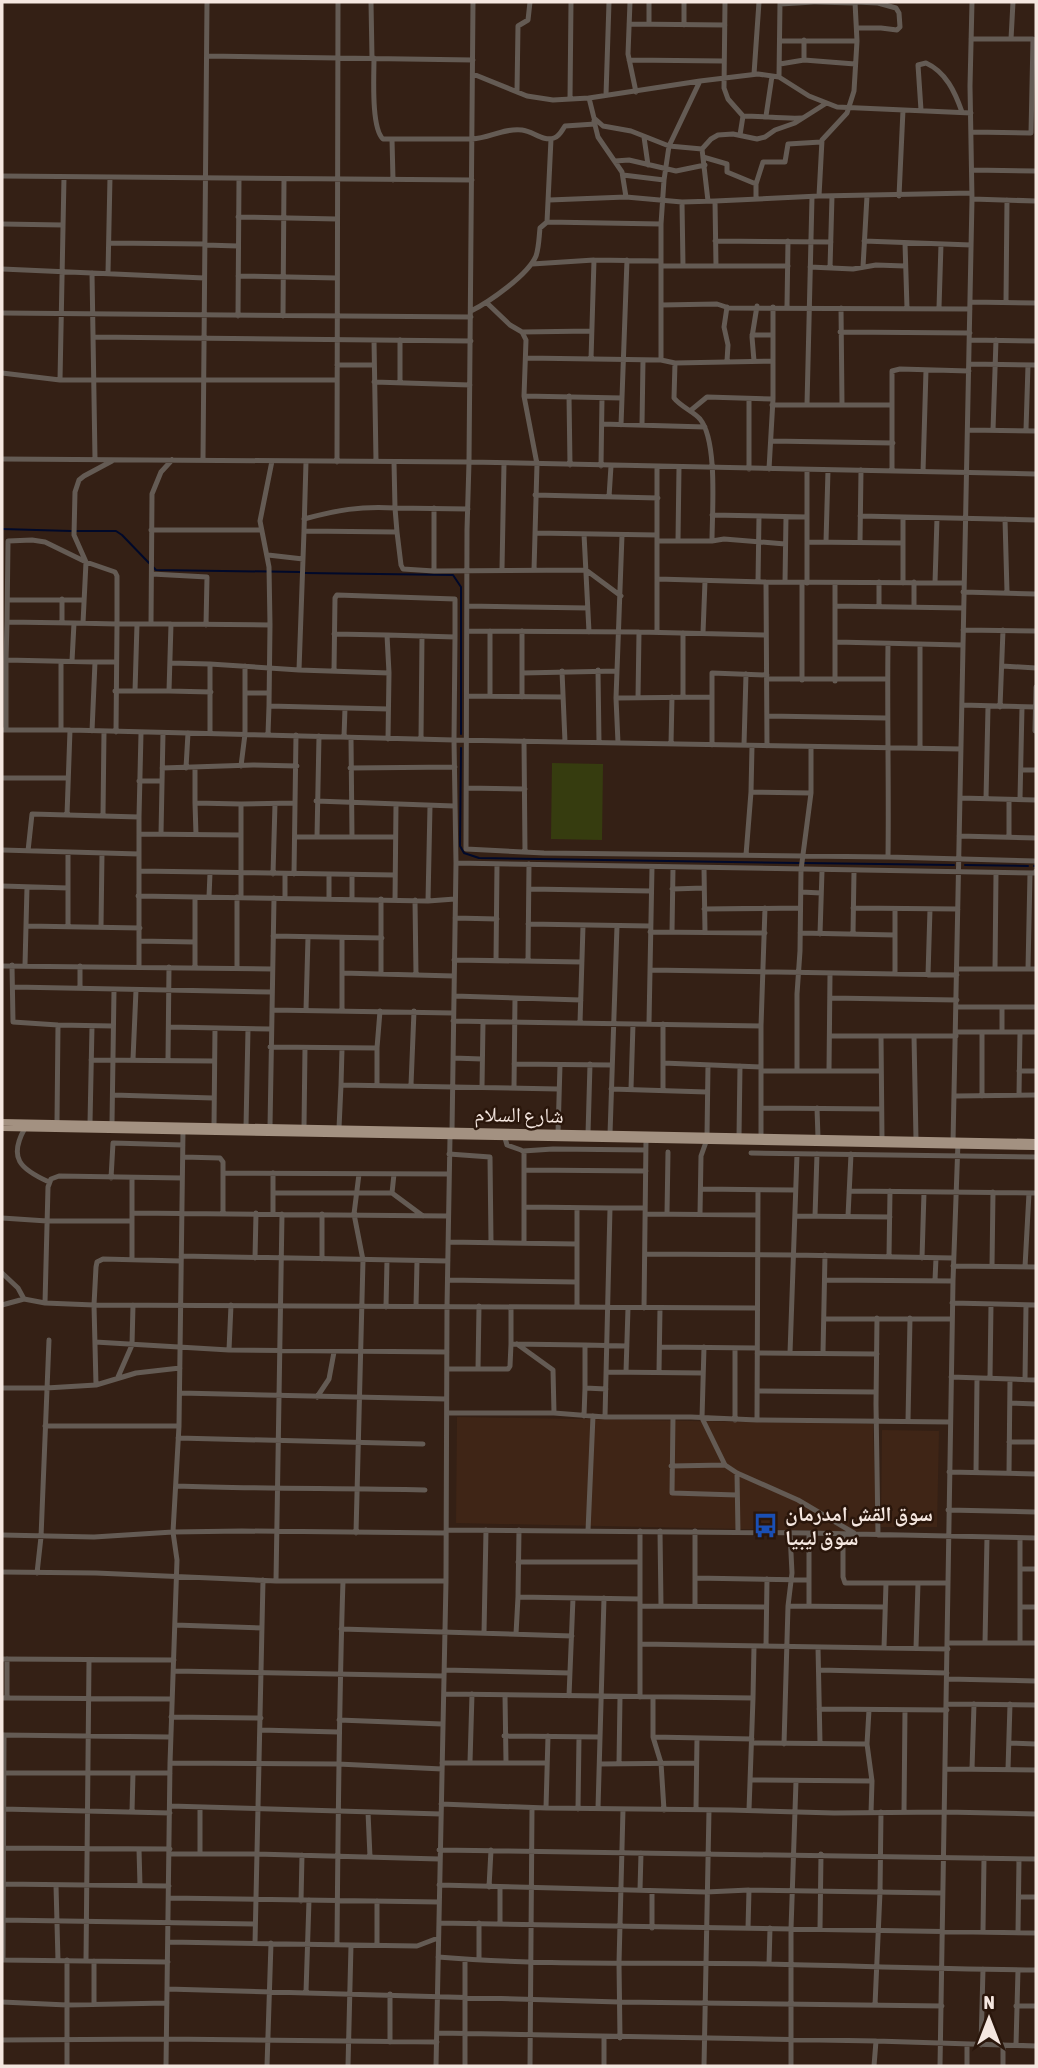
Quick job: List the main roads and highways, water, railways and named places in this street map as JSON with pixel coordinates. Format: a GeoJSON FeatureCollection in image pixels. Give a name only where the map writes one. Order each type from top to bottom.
{"type":"FeatureCollection","features":[{"type":"Feature","properties":{"kind":"main road","name":"شارع السلام"},"geometry":{"type":"LineString","coordinates":[[2,1122],[339,1128],[505,1138],[646,1140],[739,1136],[916,1140],[956,1144],[1036,1142]]}},
{"type":"Feature","properties":{"kind":"main road","name":"شارع السلام"},"geometry":{"type":"LineString","coordinates":[[2,1128],[558,1133],[1036,1147]]}},
{"type":"Feature","properties":{"kind":"waterway"},"geometry":{"type":"LineString","coordinates":[[2,529],[71,531]]}},
{"type":"Feature","properties":{"kind":"waterway"},"geometry":{"type":"LineString","coordinates":[[76,531],[116,531],[149,563]]}},
{"type":"Feature","properties":{"kind":"waterway"},"geometry":{"type":"LineString","coordinates":[[153,567],[156,570],[300,572]]}},
{"type":"Feature","properties":{"kind":"waterway"},"geometry":{"type":"LineString","coordinates":[[305,573],[453,575],[461,587],[461,734]]}},
{"type":"Feature","properties":{"kind":"waterway"},"geometry":{"type":"LineString","coordinates":[[461,748],[460,846],[464,853],[479,858],[799,863]]}},
{"type":"Feature","properties":{"kind":"waterway"},"geometry":{"type":"LineString","coordinates":[[804,863],[954,865]]}},
{"type":"Feature","properties":{"kind":"waterway"},"geometry":{"type":"LineString","coordinates":[[965,865],[1028,866]]}},
{"type":"Feature","properties":{"kind":"place","name":"سوق القش امدرمان سوق ليبيا"},"geometry":{"type":"Point","coordinates":[765,1526]}}]}
